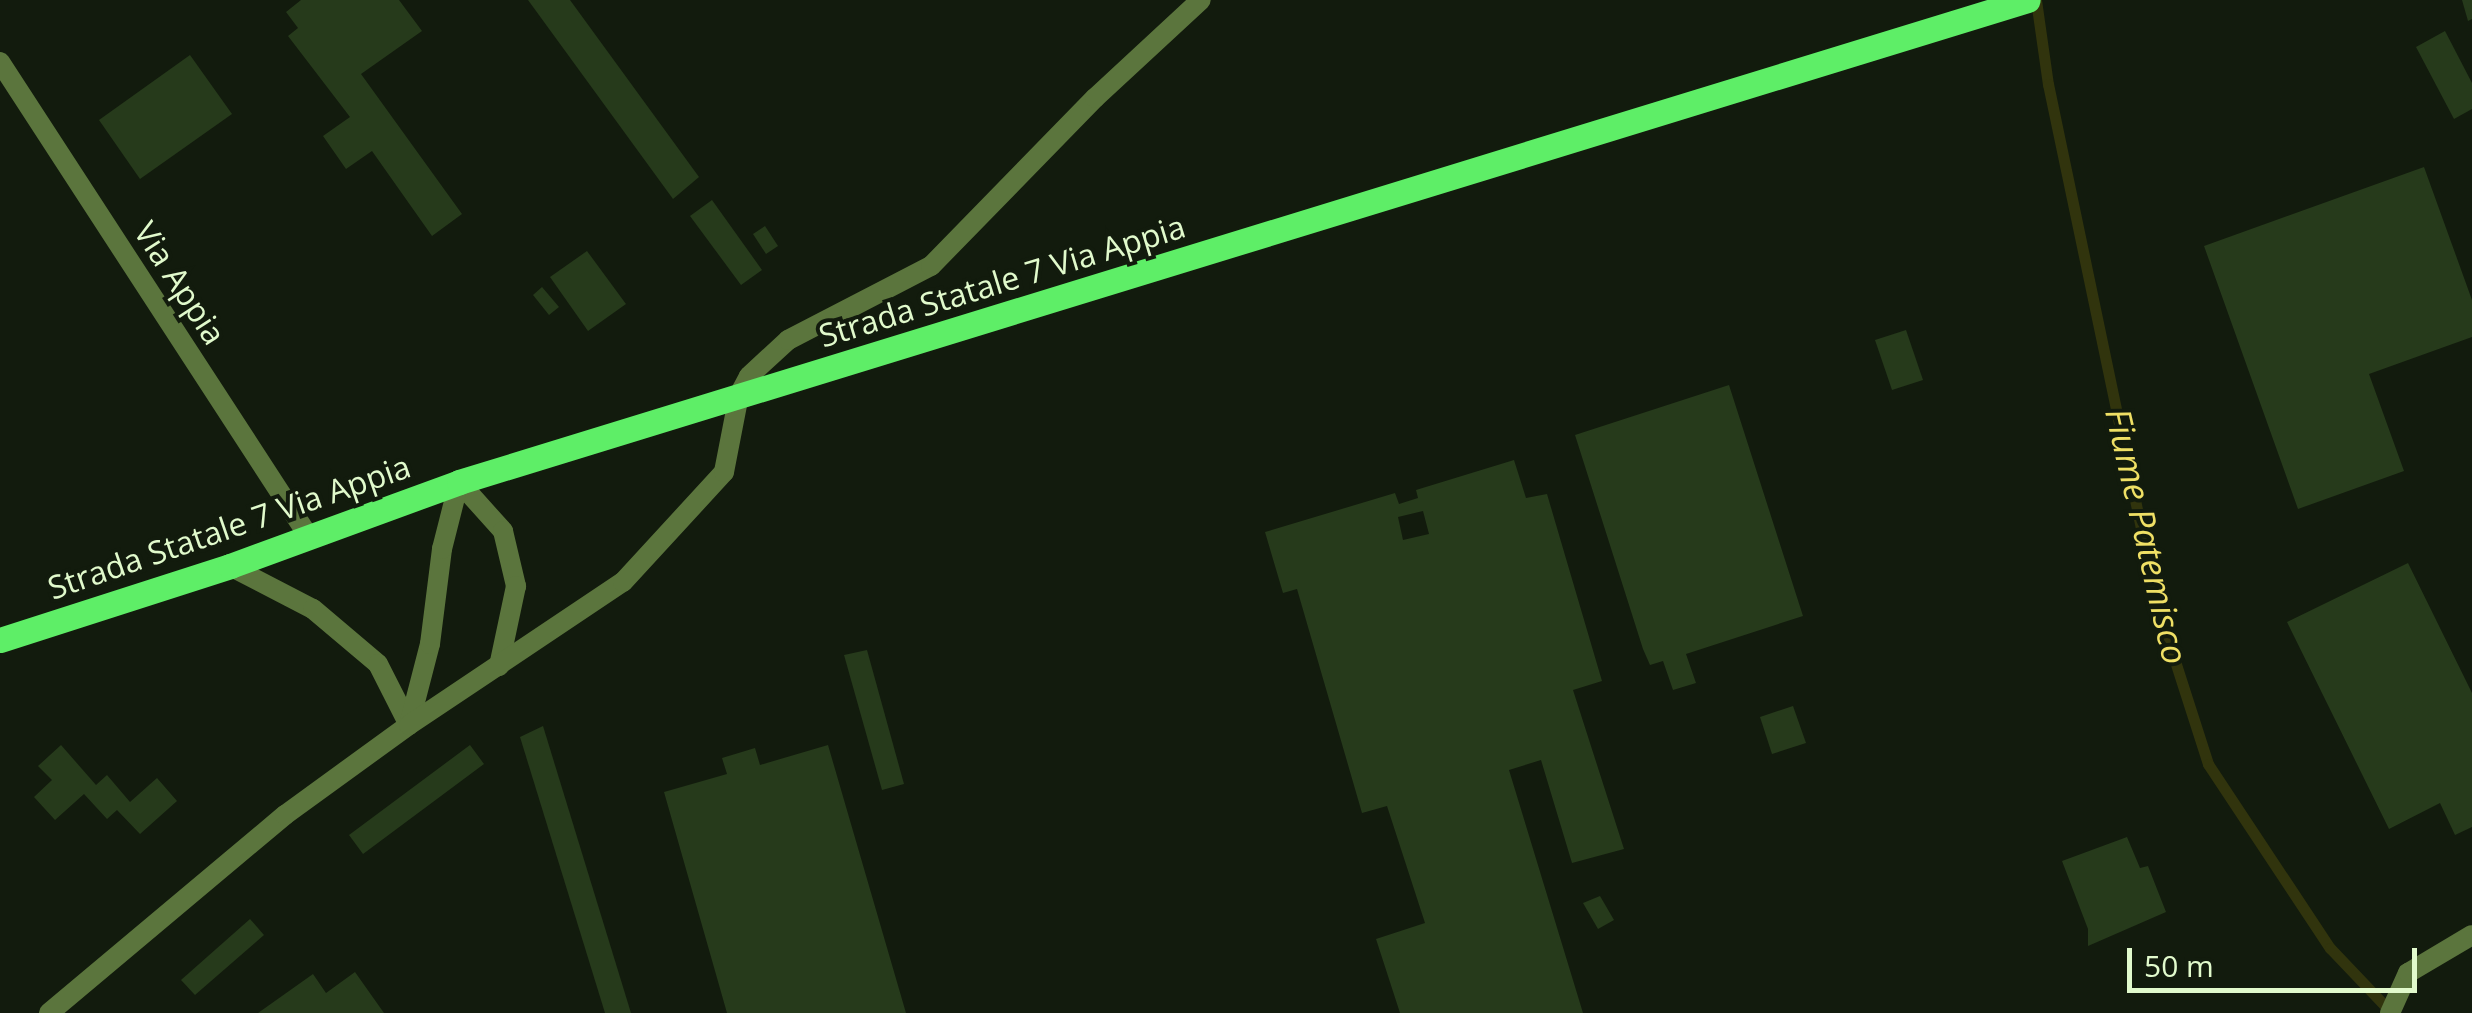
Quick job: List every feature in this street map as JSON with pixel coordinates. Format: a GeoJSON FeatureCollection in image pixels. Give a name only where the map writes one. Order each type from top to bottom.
{"type":"FeatureCollection","features":[{"type":"Feature","properties":{"kind":"main road","name":"Strada Statale 7 Via Appia"},"geometry":{"type":"LineString","coordinates":[[0,640],[230,566],[459,482],[2028,0]]}},
{"type":"Feature","properties":{"kind":"street"},"geometry":{"type":"LineString","coordinates":[[49,1013],[284,814],[623,582],[724,472],[740,396],[749,376],[788,340],[931,266],[1095,98],[1201,0]]}},
{"type":"Feature","properties":{"kind":"street","name":"Via Appia"},"geometry":{"type":"LineString","coordinates":[[0,62],[309,537]]}},
{"type":"Feature","properties":{"kind":"street"},"geometry":{"type":"LineString","coordinates":[[459,482],[503,531],[516,586],[499,666]]}},
{"type":"Feature","properties":{"kind":"street"},"geometry":{"type":"LineString","coordinates":[[409,725],[430,644],[442,549],[459,482]]}},
{"type":"Feature","properties":{"kind":"street"},"geometry":{"type":"LineString","coordinates":[[230,566],[313,609],[378,664],[409,725]]}},
{"type":"Feature","properties":{"kind":"street"},"geometry":{"type":"LineString","coordinates":[[2390,1013],[2408,974],[2472,936]]}},
{"type":"Feature","properties":{"kind":"building"},"geometry":{"type":"Polygon","coordinates":[[[301,0],[399,0],[422,31],[361,74],[462,214],[432,236],[372,151],[346,169],[323,136],[350,117],[288,36],[298,28],[286,12],[301,0]]]}},
{"type":"Feature","properties":{"kind":"building"},"geometry":{"type":"Polygon","coordinates":[[[528,0],[570,0],[699,177],[673,199],[528,0]]]}},
{"type":"Feature","properties":{"kind":"building"},"geometry":{"type":"Polygon","coordinates":[[[2462,0],[2472,0],[2472,19],[2468,21],[2462,0]]]}},
{"type":"Feature","properties":{"kind":"building"},"geometry":{"type":"Polygon","coordinates":[[[2445,31],[2472,83],[2472,109],[2454,119],[2416,47],[2445,31]]]}},
{"type":"Feature","properties":{"kind":"building"},"geometry":{"type":"Polygon","coordinates":[[[190,55],[232,114],[140,179],[99,120],[190,55]]]}},
{"type":"Feature","properties":{"kind":"building"},"geometry":{"type":"Polygon","coordinates":[[[2424,167],[2472,300],[2472,337],[2369,374],[2404,471],[2298,509],[2204,246],[2424,167]]]}},
{"type":"Feature","properties":{"kind":"building"},"geometry":{"type":"Polygon","coordinates":[[[712,200],[762,270],[741,285],[690,216],[712,200]]]}},
{"type":"Feature","properties":{"kind":"building"},"geometry":{"type":"Polygon","coordinates":[[[765,226],[778,246],[766,254],[753,234],[765,226]]]}},
{"type":"Feature","properties":{"kind":"building"},"geometry":{"type":"Polygon","coordinates":[[[587,251],[626,304],[588,331],[550,277],[587,251]]]}},
{"type":"Feature","properties":{"kind":"building"},"geometry":{"type":"Polygon","coordinates":[[[542,287],[559,307],[549,315],[533,295],[542,287]]]}},
{"type":"Feature","properties":{"kind":"building"},"geometry":{"type":"Polygon","coordinates":[[[1906,330],[1923,380],[1892,390],[1875,340],[1906,330]]]}},
{"type":"Feature","properties":{"kind":"building"},"geometry":{"type":"Polygon","coordinates":[[[1729,385],[1803,616],[1686,654],[1696,683],[1673,690],[1663,661],[1650,665],[1643,649],[1575,435],[1729,385]]]}},
{"type":"Feature","properties":{"kind":"building"},"geometry":{"type":"Polygon","coordinates":[[[1514,460],[1526,498],[1547,494],[1602,681],[1573,690],[1624,849],[1572,863],[1541,760],[1509,770],[1583,1013],[1400,1013],[1376,939],[1425,923],[1387,806],[1362,813],[1297,589],[1283,593],[1265,532],[1395,493],[1399,504],[1418,498],[1416,490],[1514,460]],[[1423,511],[1398,517],[1403,540],[1429,534],[1423,511]]]}},
{"type":"Feature","properties":{"kind":"building"},"geometry":{"type":"Polygon","coordinates":[[[2408,563],[2472,693],[2472,827],[2455,835],[2440,803],[2389,829],[2287,622],[2408,563]]]}},
{"type":"Feature","properties":{"kind":"building"},"geometry":{"type":"Polygon","coordinates":[[[867,650],[904,784],[882,790],[844,655],[867,650]]]}},
{"type":"Feature","properties":{"kind":"building"},"geometry":{"type":"Polygon","coordinates":[[[1793,706],[1806,743],[1772,754],[1760,717],[1793,706]]]}},
{"type":"Feature","properties":{"kind":"building"},"geometry":{"type":"Polygon","coordinates":[[[543,726],[631,1013],[605,1013],[520,737],[543,726]]]}},
{"type":"Feature","properties":{"kind":"building"},"geometry":{"type":"Polygon","coordinates":[[[61,745],[96,785],[107,775],[130,802],[157,778],[177,801],[140,834],[117,810],[107,819],[84,794],[55,820],[34,797],[52,780],[38,766],[61,745]]]}},
{"type":"Feature","properties":{"kind":"building"},"geometry":{"type":"Polygon","coordinates":[[[470,745],[484,764],[363,854],[349,835],[470,745]]]}},
{"type":"Feature","properties":{"kind":"building"},"geometry":{"type":"Polygon","coordinates":[[[828,745],[906,1013],[727,1013],[664,792],[727,774],[722,758],[755,748],[760,765],[828,745]]]}},
{"type":"Feature","properties":{"kind":"building"},"geometry":{"type":"Polygon","coordinates":[[[2127,837],[2140,868],[2148,866],[2166,912],[2088,946],[2088,929],[2062,861],[2127,837]]]}},
{"type":"Feature","properties":{"kind":"building"},"geometry":{"type":"Polygon","coordinates":[[[1600,896],[1614,920],[1598,929],[1583,903],[1600,896]]]}},
{"type":"Feature","properties":{"kind":"building"},"geometry":{"type":"Polygon","coordinates":[[[250,919],[264,935],[195,995],[181,980],[250,919]]]}},
{"type":"Feature","properties":{"kind":"building"},"geometry":{"type":"Polygon","coordinates":[[[355,972],[384,1013],[258,1013],[313,974],[326,993],[355,972]]]}},
{"type":"Feature","properties":{"kind":"waterway","name":"Fiume Patemisco"},"geometry":{"type":"LineString","coordinates":[[2036,0],[2048,84],[2157,605],[2208,764],[2330,948],[2392,1013]]}}]}
